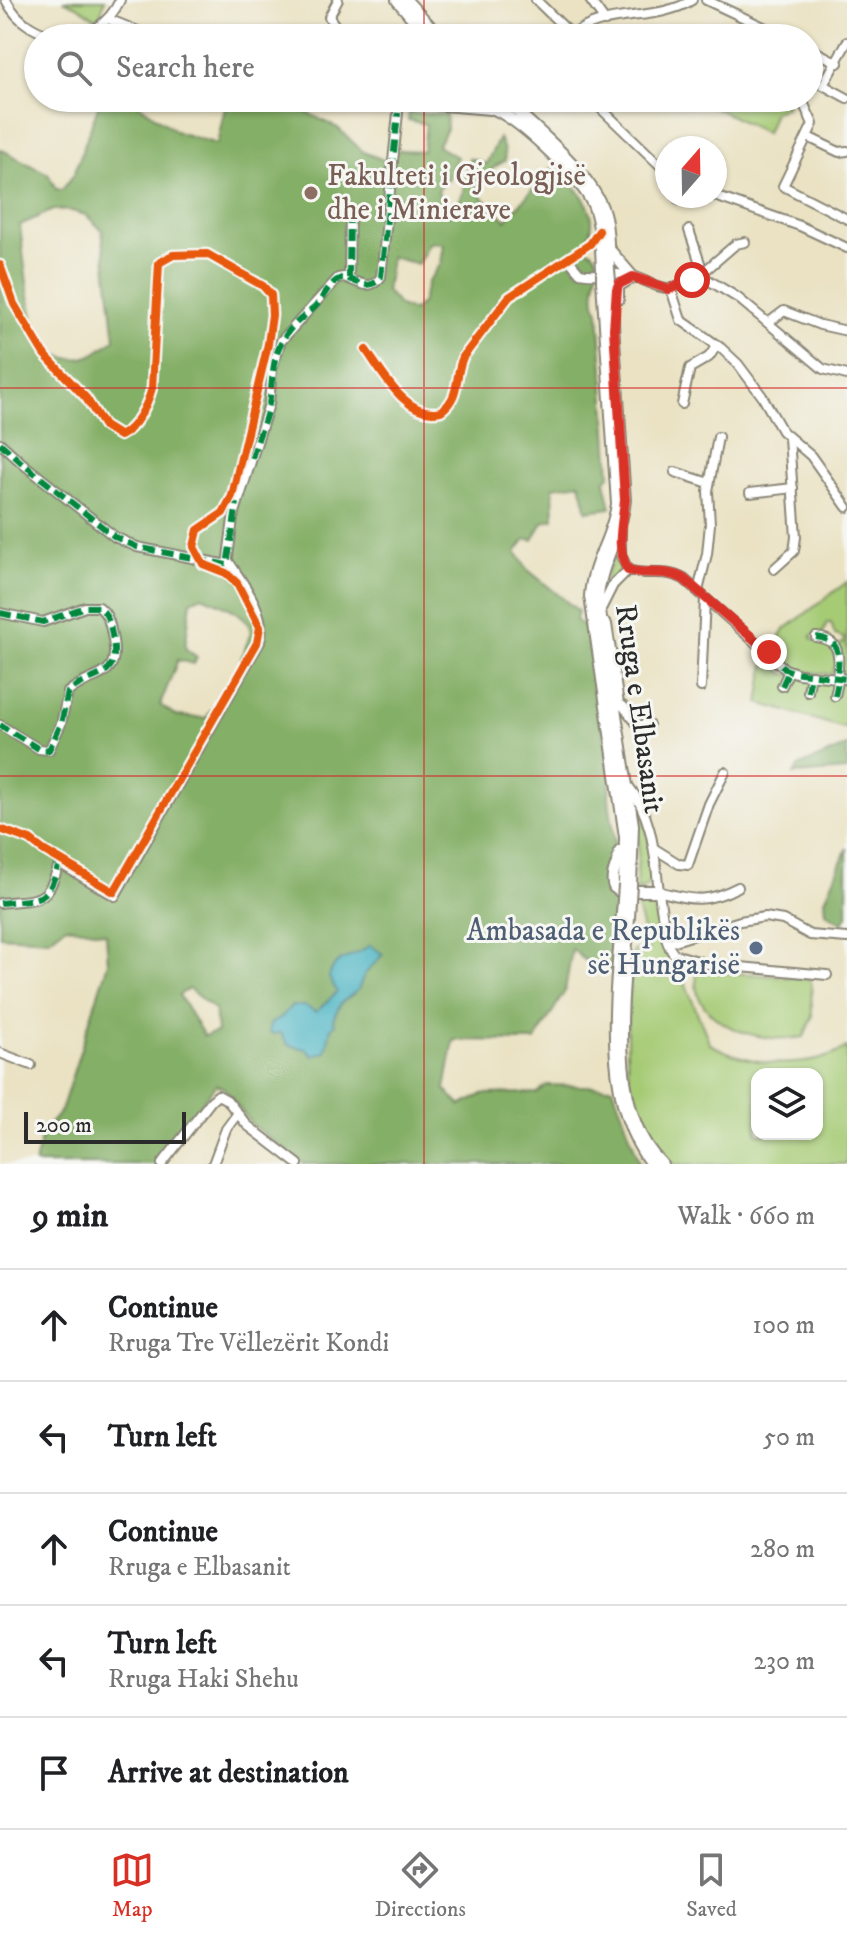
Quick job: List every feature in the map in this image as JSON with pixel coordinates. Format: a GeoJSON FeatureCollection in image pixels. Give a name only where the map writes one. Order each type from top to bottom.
{"type":"FeatureCollection","features":[{"type":"Feature","properties":{"kind":"main road"},"geometry":{"type":"LineString","coordinates":[[397,0],[417,24]]}},
{"type":"Feature","properties":{"kind":"main road"},"geometry":{"type":"LineString","coordinates":[[406,0],[428,24]]}},
{"type":"Feature","properties":{"kind":"main road","name":"Rruga e Elbasanit"},"geometry":{"type":"LineString","coordinates":[[498,112],[522,126],[581,186],[594,208],[604,251]]}},
{"type":"Feature","properties":{"kind":"main road","name":"Rruga e Elbasanit"},"geometry":{"type":"LineString","coordinates":[[518,112],[593,189],[605,216],[604,251],[617,504],[613,523],[594,570],[590,596],[623,817],[628,885]]}},
{"type":"Feature","properties":{"kind":"main road"},"geometry":{"type":"LineString","coordinates":[[604,251],[633,277],[618,286],[614,329]]}},
{"type":"Feature","properties":{"kind":"main road","name":"Rruga e Elbasanit"},"geometry":{"type":"LineString","coordinates":[[606,275],[614,329],[625,488],[621,524],[601,575],[599,615],[617,705],[634,839],[615,1067],[622,1106],[643,1158],[651,1164]]}},
{"type":"Feature","properties":{"kind":"main road"},"geometry":{"type":"LineString","coordinates":[[623,817],[612,884],[619,891],[657,891]]}},
{"type":"Feature","properties":{"kind":"main road","name":"Rruga e Elbasanit"},"geometry":{"type":"LineString","coordinates":[[627,899],[622,1067],[632,1113],[648,1148],[662,1164]]}},
{"type":"Feature","properties":{"kind":"street"},"geometry":{"type":"LineString","coordinates":[[6,0],[25,24]]}},
{"type":"Feature","properties":{"kind":"street"},"geometry":{"type":"LineString","coordinates":[[101,24],[108,19],[120,0]]}},
{"type":"Feature","properties":{"kind":"street"},"geometry":{"type":"LineString","coordinates":[[334,24],[329,17],[338,0]]}},
{"type":"Feature","properties":{"kind":"street"},"geometry":{"type":"LineString","coordinates":[[536,0],[559,24]]}},
{"type":"Feature","properties":{"kind":"street"},"geometry":{"type":"LineString","coordinates":[[590,0],[605,21]]}},
{"type":"Feature","properties":{"kind":"street"},"geometry":{"type":"LineString","coordinates":[[706,0],[757,24]]}},
{"type":"Feature","properties":{"kind":"street"},"geometry":{"type":"LineString","coordinates":[[595,24],[674,10],[688,2]]}},
{"type":"Feature","properties":{"kind":"street"},"geometry":{"type":"LineString","coordinates":[[108,19],[120,24]]}},
{"type":"Feature","properties":{"kind":"street"},"geometry":{"type":"LineString","coordinates":[[412,24],[414,20]]}},
{"type":"Feature","properties":{"kind":"street"},"geometry":{"type":"LineString","coordinates":[[847,42],[824,86],[847,98]]}},
{"type":"Feature","properties":{"kind":"street"},"geometry":{"type":"LineString","coordinates":[[837,61],[847,50]]}},
{"type":"Feature","properties":{"kind":"street"},"geometry":{"type":"LineString","coordinates":[[823,56],[837,61]]}},
{"type":"Feature","properties":{"kind":"street"},"geometry":{"type":"LineString","coordinates":[[605,112],[655,160]]}},
{"type":"Feature","properties":{"kind":"street"},"geometry":{"type":"LineString","coordinates":[[808,112],[813,121],[808,137],[783,186],[847,219]]}},
{"type":"Feature","properties":{"kind":"street"},"geometry":{"type":"LineString","coordinates":[[0,903],[45,895],[51,889],[59,863],[115,898],[260,642],[262,630],[259,617],[229,562],[233,519],[269,404],[272,369],[281,341],[335,281],[342,277],[371,285],[382,274],[398,113]]}},
{"type":"Feature","properties":{"kind":"street"},"geometry":{"type":"LineString","coordinates":[[808,137],[839,152],[847,151]]}},
{"type":"Feature","properties":{"kind":"street"},"geometry":{"type":"LineString","coordinates":[[727,200],[800,226],[847,248]]}},
{"type":"Feature","properties":{"kind":"street"},"geometry":{"type":"LineString","coordinates":[[349,278],[350,213]]}},
{"type":"Feature","properties":{"kind":"street"},"geometry":{"type":"LineString","coordinates":[[689,230],[701,265],[700,275]]}},
{"type":"Feature","properties":{"kind":"street"},"geometry":{"type":"LineString","coordinates":[[366,350],[387,381],[409,402],[427,411],[441,411],[455,396],[463,357],[502,303],[588,245],[599,231]]}},
{"type":"Feature","properties":{"kind":"street"},"geometry":{"type":"LineString","coordinates":[[568,259],[577,271],[584,274],[622,274],[671,289],[700,275],[736,244],[745,242]]}},
{"type":"Feature","properties":{"kind":"street"},"geometry":{"type":"LineString","coordinates":[[588,245],[604,251]]}},
{"type":"Feature","properties":{"kind":"street"},"geometry":{"type":"LineString","coordinates":[[700,275],[738,298],[823,369],[847,375]]}},
{"type":"Feature","properties":{"kind":"street"},"geometry":{"type":"LineString","coordinates":[[671,289],[681,320],[738,364],[782,431],[811,456],[847,507]]}},
{"type":"Feature","properties":{"kind":"street"},"geometry":{"type":"LineString","coordinates":[[768,323],[784,311],[820,325],[847,331]]}},
{"type":"Feature","properties":{"kind":"street"},"geometry":{"type":"LineString","coordinates":[[682,404],[690,368],[709,357],[717,345]]}},
{"type":"Feature","properties":{"kind":"street"},"geometry":{"type":"LineString","coordinates":[[701,687],[702,595],[708,539],[709,483],[718,437]]}},
{"type":"Feature","properties":{"kind":"street"},"geometry":{"type":"LineString","coordinates":[[774,569],[791,554],[795,545],[789,438]]}},
{"type":"Feature","properties":{"kind":"street"},"geometry":{"type":"LineString","coordinates":[[0,443],[115,537],[158,552],[222,565],[229,562]]}},
{"type":"Feature","properties":{"kind":"street"},"geometry":{"type":"LineString","coordinates":[[675,472],[709,483]]}},
{"type":"Feature","properties":{"kind":"street"},"geometry":{"type":"LineString","coordinates":[[750,493],[793,488]]}},
{"type":"Feature","properties":{"kind":"street"},"geometry":{"type":"LineString","coordinates":[[621,524],[621,555],[628,570],[641,574],[673,573],[789,671],[841,678]]}},
{"type":"Feature","properties":{"kind":"street"},"geometry":{"type":"LineString","coordinates":[[599,615],[613,585],[628,570]]}},
{"type":"Feature","properties":{"kind":"street"},"geometry":{"type":"LineString","coordinates":[[0,613],[43,622],[85,607],[99,607],[107,615],[116,656],[102,674],[68,692],[61,724],[49,750],[39,749],[0,725]]}},
{"type":"Feature","properties":{"kind":"street"},"geometry":{"type":"LineString","coordinates":[[816,637],[829,640],[835,647],[841,678],[835,696]]}},
{"type":"Feature","properties":{"kind":"street"},"geometry":{"type":"LineString","coordinates":[[782,686],[789,671]]}},
{"type":"Feature","properties":{"kind":"street"},"geometry":{"type":"LineString","coordinates":[[808,692],[811,675]]}},
{"type":"Feature","properties":{"kind":"street"},"geometry":{"type":"LineString","coordinates":[[617,705],[638,725],[649,725]]}},
{"type":"Feature","properties":{"kind":"street"},"geometry":{"type":"LineString","coordinates":[[655,849],[684,866],[691,862],[699,829],[725,772]]}},
{"type":"Feature","properties":{"kind":"street"},"geometry":{"type":"LineString","coordinates":[[625,781],[641,805],[655,849],[657,891],[668,943],[674,954],[699,962],[827,975]]}},
{"type":"Feature","properties":{"kind":"street"},"geometry":{"type":"LineString","coordinates":[[657,891],[708,900],[738,887]]}},
{"type":"Feature","properties":{"kind":"street"},"geometry":{"type":"LineString","coordinates":[[668,943],[740,921],[765,917],[783,920],[810,935],[847,938]]}},
{"type":"Feature","properties":{"kind":"street"},"geometry":{"type":"LineString","coordinates":[[0,1053],[31,1065]]}},
{"type":"Feature","properties":{"kind":"street"},"geometry":{"type":"LineString","coordinates":[[162,1164],[215,1097],[222,1096],[247,1125],[298,1164]]}},
{"type":"Feature","properties":{"kind":"street"},"geometry":{"type":"LineString","coordinates":[[213,1164],[226,1129],[238,1113]]}},
{"type":"Feature","properties":{"kind":"green space"},"geometry":{"type":"Polygon","coordinates":[[[63,0],[105,0],[98,20],[63,0]]]}},
{"type":"Feature","properties":{"kind":"green space"},"geometry":{"type":"Polygon","coordinates":[[[96,112],[149,112],[177,132],[217,144],[224,112],[306,112],[338,128],[363,152],[386,161],[399,150],[423,151],[426,124],[408,120],[409,113],[446,114],[447,129],[437,146],[457,157],[448,180],[438,190],[441,202],[451,215],[463,193],[469,158],[486,164],[499,138],[505,161],[494,167],[474,189],[506,220],[554,165],[586,202],[592,224],[582,246],[594,253],[598,265],[594,296],[599,311],[610,476],[605,481],[611,508],[587,511],[580,483],[553,487],[554,519],[543,522],[533,540],[526,539],[516,552],[527,569],[578,611],[576,620],[586,629],[611,778],[609,797],[615,845],[606,880],[616,895],[610,972],[600,974],[572,949],[565,991],[535,1041],[454,1040],[445,1089],[461,1106],[483,1094],[537,1093],[547,1085],[613,1087],[640,1164],[304,1164],[252,1125],[224,1088],[216,1084],[158,1164],[35,1164],[42,1133],[61,1111],[108,963],[106,933],[66,926],[49,939],[0,936],[0,149],[48,174],[56,189],[62,190],[74,174],[96,112]],[[53,210],[20,225],[34,322],[43,344],[51,351],[66,358],[83,358],[115,339],[102,230],[86,215],[53,210]],[[430,242],[418,264],[391,257],[386,291],[399,306],[413,311],[421,304],[428,282],[441,263],[444,244],[430,242]],[[202,596],[191,601],[185,648],[197,657],[194,664],[178,660],[160,705],[176,716],[206,718],[235,674],[251,633],[249,625],[239,614],[202,596]],[[189,989],[179,995],[204,1036],[217,1032],[215,1010],[189,989]]]}},
{"type":"Feature","properties":{"kind":"green space"},"geometry":{"type":"Polygon","coordinates":[[[723,112],[774,112],[766,133],[723,112]]]}},
{"type":"Feature","properties":{"kind":"green space"},"geometry":{"type":"Polygon","coordinates":[[[617,548],[625,569],[604,598],[606,576],[617,548]]]}},
{"type":"Feature","properties":{"kind":"green space"},"geometry":{"type":"Polygon","coordinates":[[[847,582],[847,677],[841,675],[838,645],[844,643],[844,638],[835,635],[831,623],[827,623],[823,633],[812,635],[812,639],[834,650],[836,662],[832,674],[798,670],[785,663],[771,650],[784,630],[847,582]]]}},
{"type":"Feature","properties":{"kind":"green space"},"geometry":{"type":"Polygon","coordinates":[[[765,664],[774,665],[785,674],[847,683],[847,729],[759,703],[765,664]]]}},
{"type":"Feature","properties":{"kind":"green space"},"geometry":{"type":"Polygon","coordinates":[[[847,746],[847,770],[794,774],[800,766],[847,746]]]}},
{"type":"Feature","properties":{"kind":"green space"},"geometry":{"type":"Polygon","coordinates":[[[634,802],[647,829],[652,871],[652,881],[644,888],[636,889],[639,840],[634,802]]]}},
{"type":"Feature","properties":{"kind":"green space"},"geometry":{"type":"Polygon","coordinates":[[[847,848],[847,916],[842,923],[826,912],[825,900],[847,848]]]}},
{"type":"Feature","properties":{"kind":"green space"},"geometry":{"type":"Polygon","coordinates":[[[636,892],[655,895],[658,899],[674,956],[710,1044],[743,1057],[778,1063],[813,1061],[847,1048],[847,1164],[671,1164],[652,1143],[639,1119],[631,1092],[627,1035],[633,951],[640,953],[648,950],[636,892]]]}},
{"type":"Feature","properties":{"kind":"green space"},"geometry":{"type":"Polygon","coordinates":[[[697,970],[811,979],[812,1017],[804,1037],[761,1037],[720,1021],[699,997],[697,970]]]}},
{"type":"Feature","properties":{"kind":"water"},"geometry":{"type":"Polygon","coordinates":[[[369,945],[383,954],[364,975],[358,990],[341,1003],[333,1019],[335,1024],[331,1028],[326,1052],[313,1056],[306,1049],[288,1045],[281,1033],[272,1034],[269,1031],[270,1024],[281,1018],[291,1006],[305,1006],[316,1012],[337,992],[329,978],[331,970],[369,945]]]}},
{"type":"Feature","properties":{"kind":"marked path"},"geometry":{"type":"LineString","coordinates":[[252,458],[269,404],[277,354],[287,333],[339,279],[344,277],[368,285],[381,277],[398,113]]}},
{"type":"Feature","properties":{"kind":"marked path"},"geometry":{"type":"LineString","coordinates":[[349,278],[350,213]]}},
{"type":"Feature","properties":{"kind":"marked path"},"geometry":{"type":"LineString","coordinates":[[0,443],[115,537],[137,547],[227,565],[237,503]]}},
{"type":"Feature","properties":{"kind":"marked path"},"geometry":{"type":"LineString","coordinates":[[0,613],[43,622],[85,607],[99,607],[108,620],[114,650],[110,667],[68,692],[61,724],[49,750],[39,749],[0,725]]}},
{"type":"Feature","properties":{"kind":"marked path"},"geometry":{"type":"LineString","coordinates":[[816,637],[830,642],[837,650],[837,677]]}},
{"type":"Feature","properties":{"kind":"marked path"},"geometry":{"type":"LineString","coordinates":[[769,652],[785,669],[793,672],[847,679]]}},
{"type":"Feature","properties":{"kind":"marked path"},"geometry":{"type":"LineString","coordinates":[[782,686],[789,671]]}},
{"type":"Feature","properties":{"kind":"marked path"},"geometry":{"type":"LineString","coordinates":[[808,692],[811,675]]}},
{"type":"Feature","properties":{"kind":"marked path"},"geometry":{"type":"LineString","coordinates":[[835,696],[839,677]]}},
{"type":"Feature","properties":{"kind":"marked path"},"geometry":{"type":"LineString","coordinates":[[0,903],[40,897],[51,886],[59,863],[65,866]]}},
{"type":"Feature","properties":{"kind":"cycle path"},"geometry":{"type":"LineString","coordinates":[[366,350],[407,401],[429,412],[441,411],[452,399],[463,357],[509,297],[590,244],[599,231]]}},
{"type":"Feature","properties":{"kind":"cycle path"},"geometry":{"type":"LineString","coordinates":[[0,265],[14,304],[44,354],[86,398],[104,426],[120,436],[140,416],[152,388],[159,263],[173,255],[207,254],[263,286],[271,295],[272,315],[232,496],[223,513],[198,530],[194,547],[203,564],[226,573],[237,583],[260,627],[257,643],[114,892],[30,840],[0,829]]}},
{"type":"Feature","properties":{"kind":"place","name":"Fakulteti i Gjeologjisë dhe i Minierave"},"geometry":{"type":"Point","coordinates":[311,193]}},
{"type":"Feature","properties":{"kind":"place","name":"Ambasada e Republikës së Hungarisë"},"geometry":{"type":"Point","coordinates":[756,948]}},
{"type":"Feature","properties":{"kind":"route"},"geometry":{"type":"LineString","coordinates":[[692,280],[669,289],[633,277],[619,284],[617,289],[614,329],[625,500],[621,524],[622,560],[628,570],[641,574],[673,573],[684,579],[769,652]]}}]}
